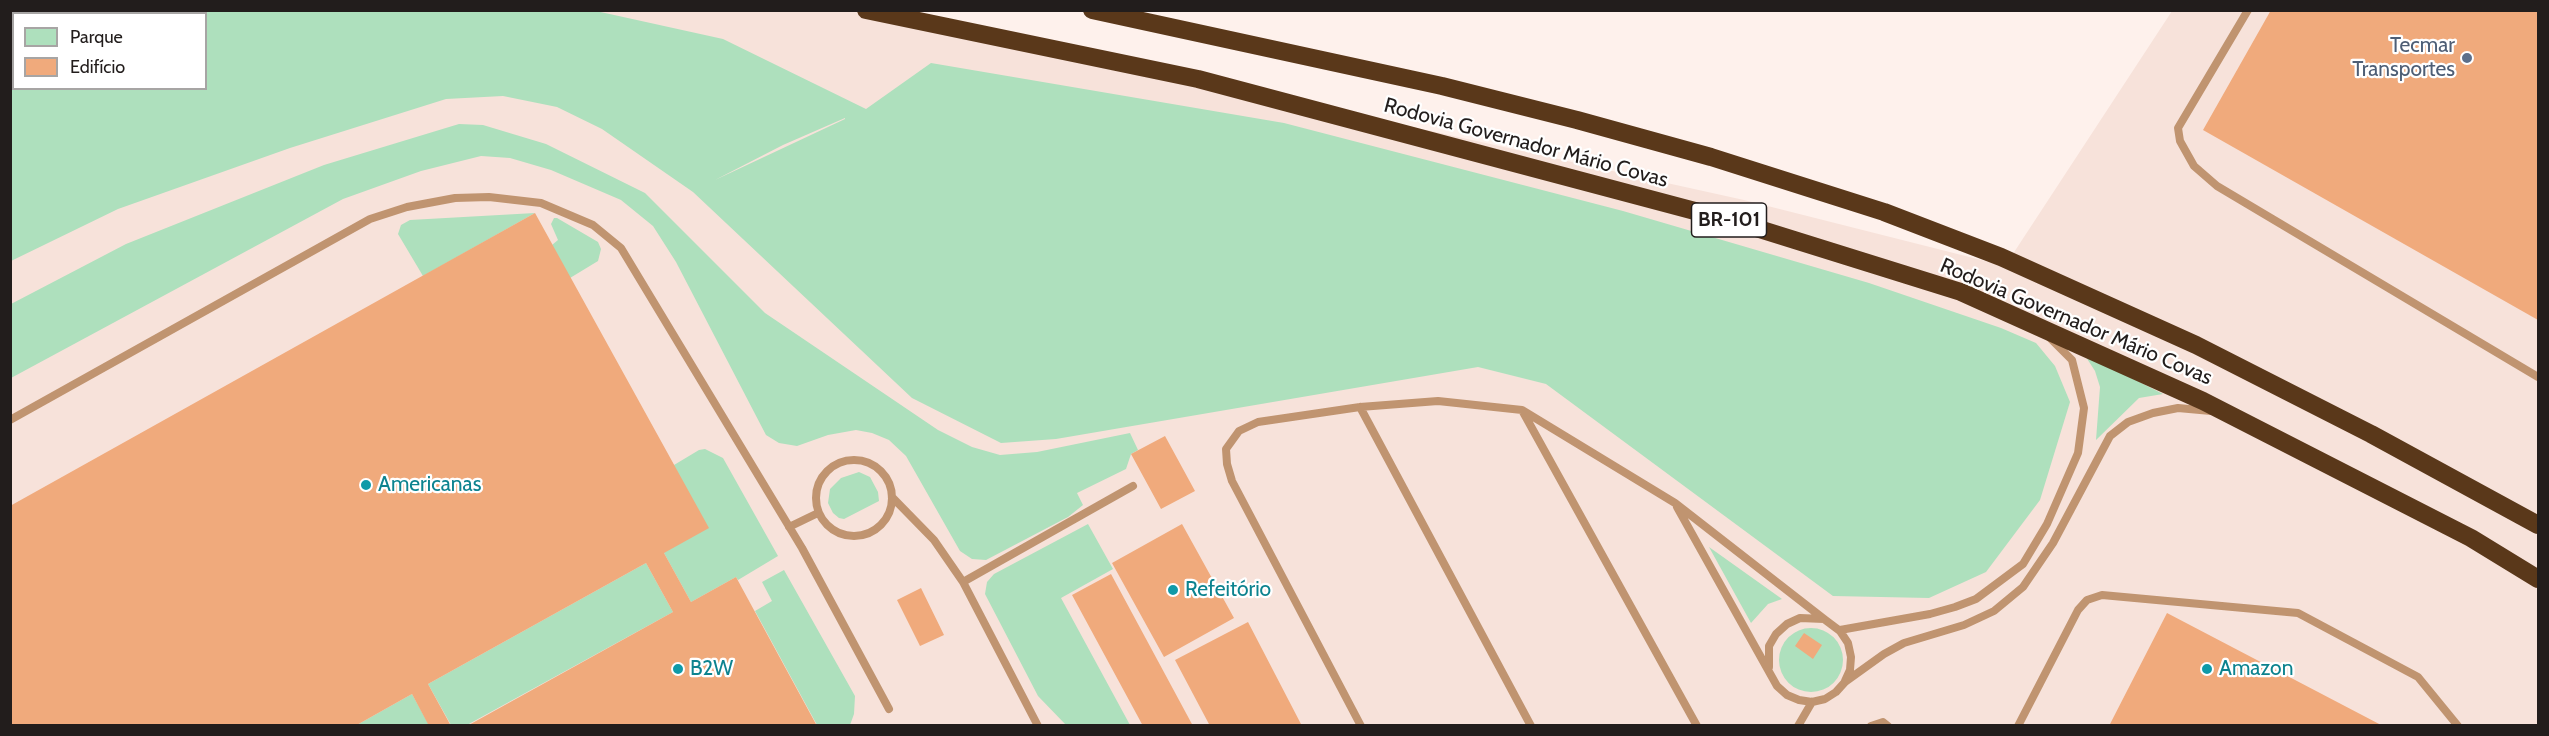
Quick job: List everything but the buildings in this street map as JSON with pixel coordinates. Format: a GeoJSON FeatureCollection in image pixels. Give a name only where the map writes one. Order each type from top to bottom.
{"type":"FeatureCollection","features":[{"type":"Feature","properties":{"kind":"highway","name":"Rodovia Governador Mário Covas"},"geometry":{"type":"LineString","coordinates":[[866,10],[1198,79],[1728,220],[1961,292],[2227,413],[2470,538],[2538,579]]}},
{"type":"Feature","properties":{"kind":"highway","name":"Rodovia Governador Mário Covas"},"geometry":{"type":"LineString","coordinates":[[1092,10],[1442,86],[1577,120],[1711,157],[1884,212],[2011,262],[2196,345],[2372,434],[2538,525]]}},
{"type":"Feature","properties":{"kind":"lane"},"geometry":{"type":"LineString","coordinates":[[2248,10],[2178,128],[2180,141],[2194,166],[2217,186],[2538,377]]}},
{"type":"Feature","properties":{"kind":"lane"},"geometry":{"type":"LineString","coordinates":[[10,420],[370,219],[407,207],[455,198],[489,197],[541,203],[593,225],[621,248],[789,527],[889,710]]}},
{"type":"Feature","properties":{"kind":"lane"},"geometry":{"type":"LineString","coordinates":[[1840,630],[1930,614],[1976,599],[2023,564],[2037,544],[2078,453],[2084,408],[2072,360],[2039,327]]}},
{"type":"Feature","properties":{"kind":"lane"},"geometry":{"type":"LineString","coordinates":[[1361,726],[1238,495],[1227,464],[1227,449],[1239,431],[1258,422],[1360,406],[1438,401],[1522,410],[1675,503],[1840,630],[1848,643],[1851,657],[1850,670],[1845,682]]}},
{"type":"Feature","properties":{"kind":"lane"},"geometry":{"type":"LineString","coordinates":[[1360,406],[1531,726]]}},
{"type":"Feature","properties":{"kind":"lane"},"geometry":{"type":"LineString","coordinates":[[1675,503],[1777,686],[1787,695],[1812,702],[1825,699],[1836,692],[1845,682],[1884,654],[1904,643],[1964,625],[1994,611],[2023,587],[2053,543],[2110,436],[2128,422],[2153,413],[2178,408],[2227,413]]}},
{"type":"Feature","properties":{"kind":"lane"},"geometry":{"type":"LineString","coordinates":[[1522,410],[1697,726]]}},
{"type":"Feature","properties":{"kind":"lane"},"geometry":{"type":"LineString","coordinates":[[853,459],[868,462],[880,470],[889,483],[892,497],[889,512],[881,525],[869,534],[854,537],[840,534],[827,526],[818,513],[815,499],[818,484],[826,471],[838,463],[853,459]]}},
{"type":"Feature","properties":{"kind":"lane"},"geometry":{"type":"LineString","coordinates":[[963,582],[1133,486]]}},
{"type":"Feature","properties":{"kind":"lane"},"geometry":{"type":"LineString","coordinates":[[892,497],[934,540],[963,582],[1038,726]]}},
{"type":"Feature","properties":{"kind":"lane"},"geometry":{"type":"LineString","coordinates":[[789,527],[818,513]]}},
{"type":"Feature","properties":{"kind":"lane"},"geometry":{"type":"LineString","coordinates":[[2018,726],[2078,610],[2087,600],[2102,596],[2298,613],[2418,677],[2458,726]]}},
{"type":"Feature","properties":{"kind":"lane"},"geometry":{"type":"LineString","coordinates":[[1771,675],[1767,661],[1769,646],[1776,634],[1787,624],[1800,618],[1824,619]]}},
{"type":"Feature","properties":{"kind":"lane"},"geometry":{"type":"LineString","coordinates":[[1798,726],[1812,702]]}},
{"type":"Feature","properties":{"kind":"lane"},"geometry":{"type":"LineString","coordinates":[[1871,726],[1883,722],[1888,726]]}},
{"type":"Feature","properties":{"kind":"shaded area"},"geometry":{"type":"Polygon","coordinates":[[[10,11],[866,11],[1073,52],[1744,200],[2005,266],[2172,11],[2538,11],[2538,725],[11,725],[10,11]]]}},
{"type":"Feature","properties":{"kind":"green space"},"geometry":{"type":"Polygon","coordinates":[[[11,10],[596,11],[723,39],[866,109],[931,63],[1284,123],[1623,211],[1869,283],[2001,328],[2036,343],[2055,366],[2070,402],[2040,500],[1986,572],[1929,598],[1833,596],[1546,384],[1478,367],[1056,439],[1001,443],[912,398],[693,192],[602,129],[557,107],[503,96],[446,99],[290,148],[118,209],[11,261],[11,10]],[[845,119],[783,145],[715,180],[845,119]]]}},
{"type":"Feature","properties":{"kind":"green space"},"geometry":{"type":"Polygon","coordinates":[[[459,124],[483,125],[546,144],[645,193],[765,313],[938,430],[972,447],[1000,455],[1037,452],[1130,433],[1138,450],[1131,454],[1126,469],[1077,493],[1083,505],[1068,517],[986,560],[972,559],[960,551],[906,456],[889,440],[856,430],[828,435],[797,446],[779,443],[766,435],[676,262],[653,226],[621,200],[551,170],[510,158],[481,156],[421,171],[343,199],[11,378],[11,304],[126,244],[324,165],[459,124]]]}},
{"type":"Feature","properties":{"kind":"green space"},"geometry":{"type":"Polygon","coordinates":[[[535,213],[423,276],[398,234],[401,225],[410,220],[535,213]]]}},
{"type":"Feature","properties":{"kind":"green space"},"geometry":{"type":"Polygon","coordinates":[[[554,218],[598,242],[601,249],[598,261],[570,278],[552,245],[558,240],[551,224],[554,218]]]}},
{"type":"Feature","properties":{"kind":"green space"},"geometry":{"type":"Polygon","coordinates":[[[2084,354],[2163,394],[2139,398],[2096,440],[2100,387],[2095,371],[2084,354]]]}},
{"type":"Feature","properties":{"kind":"green space"},"geometry":{"type":"Polygon","coordinates":[[[705,449],[723,458],[778,556],[738,580],[736,577],[691,602],[664,553],[674,465],[699,450],[705,449]]]}},
{"type":"Feature","properties":{"kind":"green space"},"geometry":{"type":"Polygon","coordinates":[[[859,472],[870,477],[878,492],[879,501],[844,519],[839,518],[833,513],[828,503],[830,489],[841,478],[859,472]]]}},
{"type":"Feature","properties":{"kind":"green space"},"geometry":{"type":"Polygon","coordinates":[[[1088,524],[1113,569],[1061,598],[1130,725],[1066,725],[1038,696],[985,594],[987,582],[994,574],[1088,524]]]}},
{"type":"Feature","properties":{"kind":"green space"},"geometry":{"type":"Polygon","coordinates":[[[1709,547],[1782,599],[1768,604],[1751,623],[1709,547]]]}},
{"type":"Feature","properties":{"kind":"green space"},"geometry":{"type":"Polygon","coordinates":[[[646,563],[673,612],[467,725],[451,725],[428,684],[646,563]]]}},
{"type":"Feature","properties":{"kind":"green space"},"geometry":{"type":"Polygon","coordinates":[[[784,570],[855,696],[854,714],[850,725],[817,725],[755,611],[772,601],[762,582],[784,570]]]}},
{"type":"Feature","properties":{"kind":"green space"},"geometry":{"type":"Polygon","coordinates":[[[1805,628],[1817,628],[1834,637],[1841,648],[1843,660],[1841,672],[1834,683],[1817,692],[1805,692],[1793,687],[1784,678],[1779,666],[1779,654],[1784,642],[1793,633],[1805,628]]]}},
{"type":"Feature","properties":{"kind":"green space"},"geometry":{"type":"Polygon","coordinates":[[[412,694],[429,725],[355,726],[412,694]]]}},
{"type":"Feature","properties":{"kind":"place","name":"Tecmar Transportes"},"geometry":{"type":"Point","coordinates":[2467,58]}},
{"type":"Feature","properties":{"kind":"place","name":"Americanas"},"geometry":{"type":"Point","coordinates":[366,485]}},
{"type":"Feature","properties":{"kind":"place","name":"Refeitório"},"geometry":{"type":"Point","coordinates":[1173,590]}},
{"type":"Feature","properties":{"kind":"place","name":"B2W"},"geometry":{"type":"Point","coordinates":[678,669]}},
{"type":"Feature","properties":{"kind":"place","name":"Amazon"},"geometry":{"type":"Point","coordinates":[2207,669]}}]}
